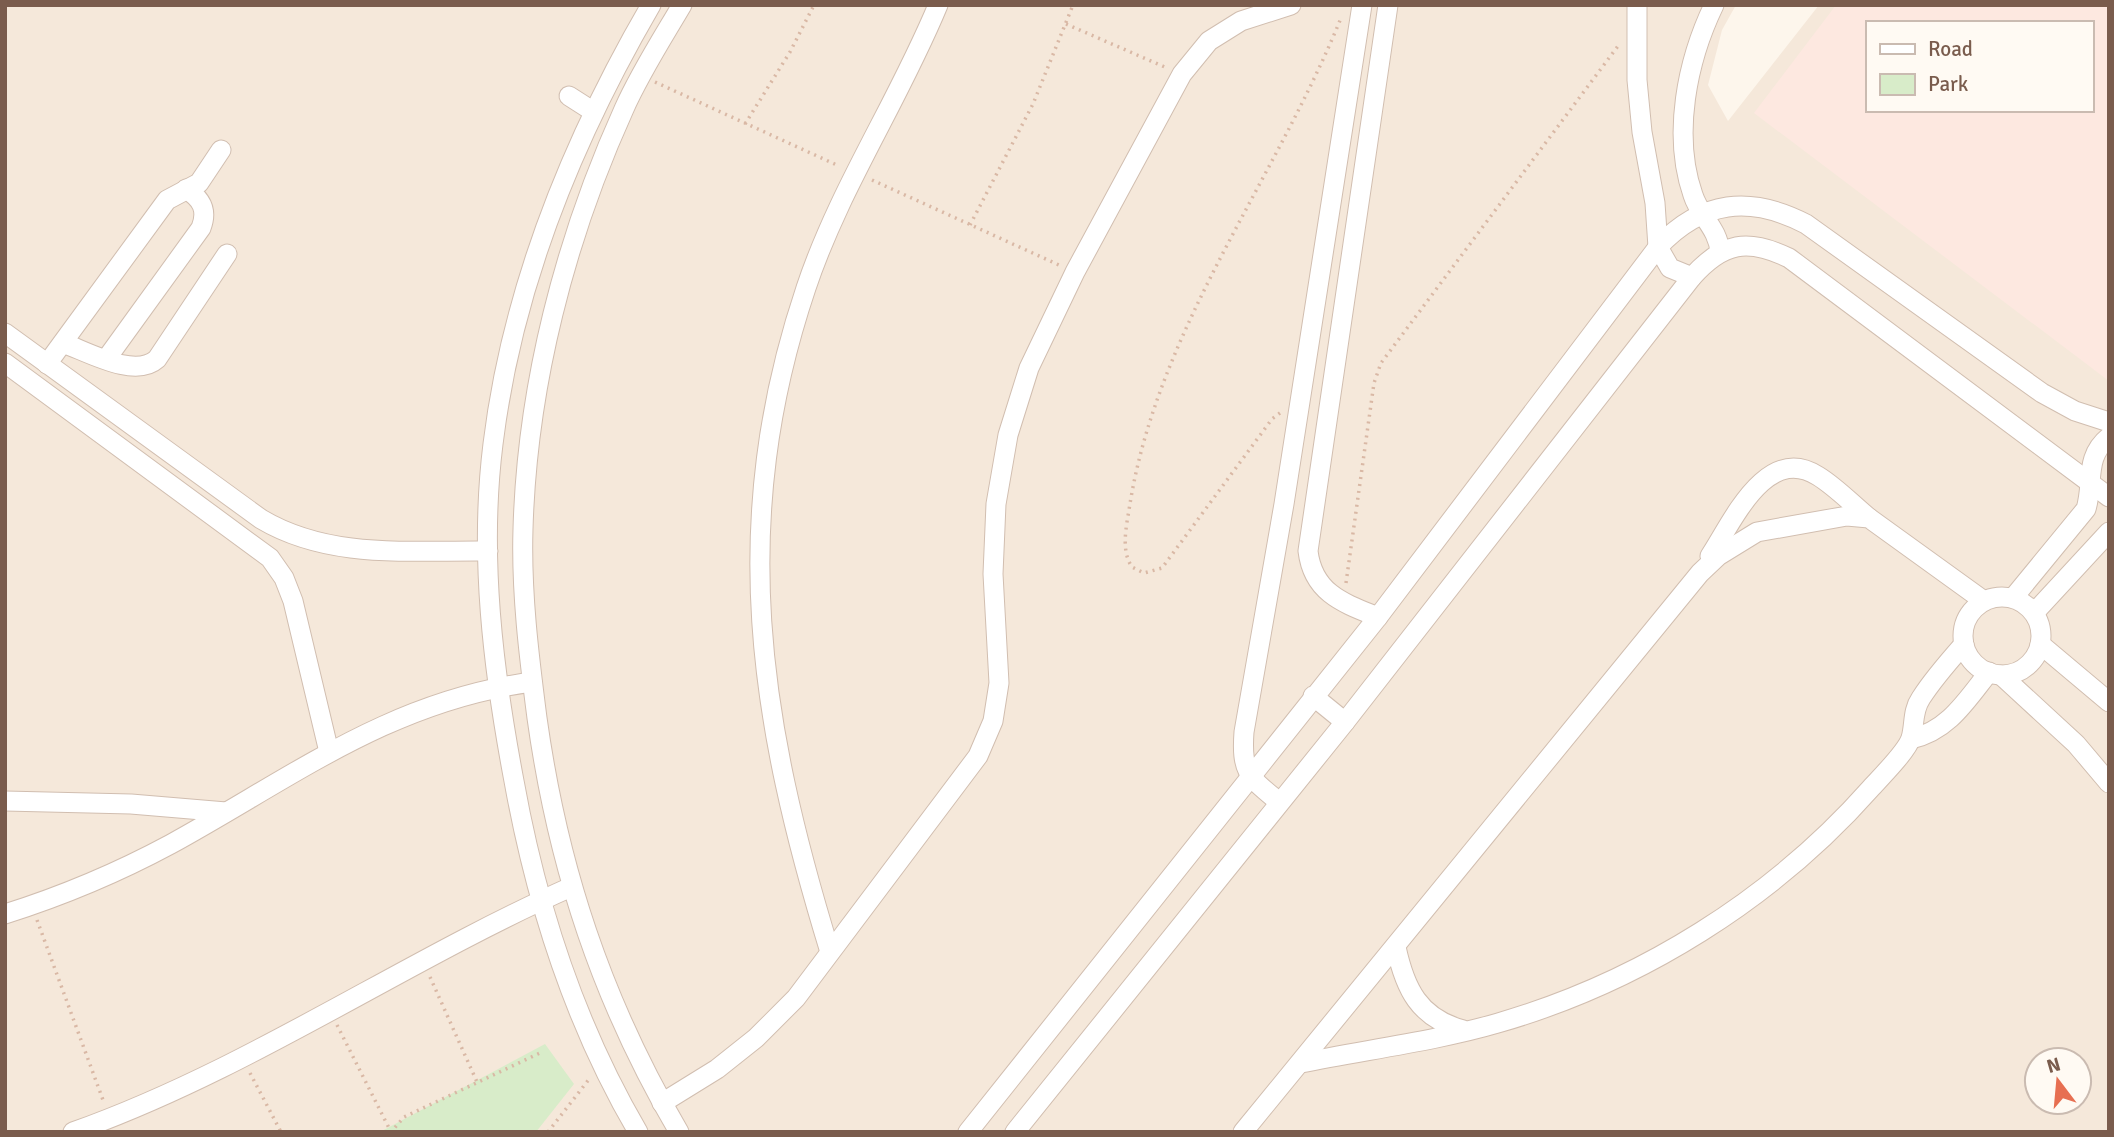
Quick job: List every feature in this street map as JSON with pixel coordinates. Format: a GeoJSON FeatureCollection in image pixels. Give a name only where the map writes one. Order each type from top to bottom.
{"type":"FeatureCollection","features":[{"type":"Feature","properties":{"kind":"street"},"geometry":{"type":"LineString","coordinates":[[638,1132],[602,1062],[567,982],[539,901],[496,687],[488,551],[492,445],[507,361],[553,207],[594,112],[651,5]]}},
{"type":"Feature","properties":{"kind":"street"},"geometry":{"type":"LineString","coordinates":[[679,1132],[627,1036],[602,978],[571,887],[554,821],[532,682],[523,530],[534,409],[553,314],[597,178],[624,110],[682,5]]}},
{"type":"Feature","properties":{"kind":"street"},"geometry":{"type":"LineString","coordinates":[[830,952],[800,854],[777,750],[766,670],[758,552],[764,460],[782,369],[806,287],[838,207],[922,45],[938,5]]}},
{"type":"Feature","properties":{"kind":"street"},"geometry":{"type":"LineString","coordinates":[[662,1103],[717,1069],[756,1038],[796,998],[978,757],[993,721],[999,683],[993,574],[995,516],[1008,435],[1029,368],[1058,304],[1182,74],[1209,41],[1241,20],[1291,5]]}},
{"type":"Feature","properties":{"kind":"street"},"geometry":{"type":"LineString","coordinates":[[1279,802],[1249,777],[1244,762],[1244,732],[1284,504],[1362,5]]}},
{"type":"Feature","properties":{"kind":"street"},"geometry":{"type":"LineString","coordinates":[[1378,617],[1343,603],[1321,588],[1314,577],[1308,551],[1388,5]]}},
{"type":"Feature","properties":{"kind":"street"},"geometry":{"type":"LineString","coordinates":[[1714,5],[1691,76],[1685,104],[1685,163],[1701,214],[1715,231],[1720,252]]}},
{"type":"Feature","properties":{"kind":"street"},"geometry":{"type":"LineString","coordinates":[[1637,14],[1642,132],[1655,203],[1658,247],[1670,268],[1692,277]]}},
{"type":"Feature","properties":{"kind":"street"},"geometry":{"type":"LineString","coordinates":[[569,96],[594,112]]}},
{"type":"Feature","properties":{"kind":"street"},"geometry":{"type":"LineString","coordinates":[[47,364],[167,200],[202,179],[221,150]]}},
{"type":"Feature","properties":{"kind":"street"},"geometry":{"type":"LineString","coordinates":[[107,358],[201,228],[205,219],[201,201],[186,189]]}},
{"type":"Feature","properties":{"kind":"street"},"geometry":{"type":"LineString","coordinates":[[968,1132],[1378,617],[1658,247],[1670,234],[1701,214],[1741,206],[1782,212],[1806,225],[2042,393],[2075,411],[2109,422]]}},
{"type":"Feature","properties":{"kind":"street"},"geometry":{"type":"LineString","coordinates":[[1015,1132],[1345,722],[1692,277],[1720,252],[1751,245],[1771,249],[1789,258],[2109,497]]}},
{"type":"Feature","properties":{"kind":"street"},"geometry":{"type":"LineString","coordinates":[[63,343],[139,368],[152,363],[226,254]]}},
{"type":"Feature","properties":{"kind":"street"},"geometry":{"type":"LineString","coordinates":[[5,333],[261,519],[289,534],[318,544],[349,549],[488,551]]}},
{"type":"Feature","properties":{"kind":"street"},"geometry":{"type":"LineString","coordinates":[[5,363],[270,558],[284,578],[293,601],[330,752]]}},
{"type":"Feature","properties":{"kind":"street"},"geometry":{"type":"LineString","coordinates":[[2013,598],[2086,509],[2090,466],[2095,451],[2109,437]]}},
{"type":"Feature","properties":{"kind":"street"},"geometry":{"type":"LineString","coordinates":[[1243,1132],[1700,573],[1755,486],[1768,475],[1801,469],[1817,475],[1869,519],[1984,601]]}},
{"type":"Feature","properties":{"kind":"street"},"geometry":{"type":"LineString","coordinates":[[1284,504],[1301,510],[1313,507]]}},
{"type":"Feature","properties":{"kind":"street"},"geometry":{"type":"LineString","coordinates":[[1700,573],[1728,549],[1757,532],[1834,516],[1869,519]]}},
{"type":"Feature","properties":{"kind":"street"},"geometry":{"type":"LineString","coordinates":[[2034,614],[2109,532]]}},
{"type":"Feature","properties":{"kind":"street"},"geometry":{"type":"LineString","coordinates":[[1277,546],[1290,543],[1308,551]]}},
{"type":"Feature","properties":{"kind":"street"},"geometry":{"type":"LineString","coordinates":[[2046,560],[2067,576]]}},
{"type":"Feature","properties":{"kind":"street"},"geometry":{"type":"LineString","coordinates":[[1911,739],[1929,735],[1945,726],[1995,673],[2026,666],[2040,644],[2040,628],[2034,614],[2013,598],[1984,601],[1969,615],[1963,634],[1972,661],[1995,673],[2076,744],[2109,783]]}},
{"type":"Feature","properties":{"kind":"street"},"geometry":{"type":"LineString","coordinates":[[1301,1063],[1510,1019],[1617,976],[1683,943],[1735,910],[1830,832],[1872,787],[1911,739],[1912,719],[1919,699],[1964,643]]}},
{"type":"Feature","properties":{"kind":"street"},"geometry":{"type":"LineString","coordinates":[[2040,644],[2109,702]]}},
{"type":"Feature","properties":{"kind":"street"},"geometry":{"type":"LineString","coordinates":[[5,914],[32,906],[125,867],[330,752],[416,710],[496,687],[532,682]]}},
{"type":"Feature","properties":{"kind":"street"},"geometry":{"type":"LineString","coordinates":[[1313,696],[1345,722]]}},
{"type":"Feature","properties":{"kind":"street"},"geometry":{"type":"LineString","coordinates":[[5,801],[131,804],[226,811]]}},
{"type":"Feature","properties":{"kind":"street"},"geometry":{"type":"LineString","coordinates":[[73,1132],[109,1119],[242,1059],[539,901],[571,887]]}},
{"type":"Feature","properties":{"kind":"street"},"geometry":{"type":"LineString","coordinates":[[1396,947],[1406,986],[1415,1002],[1446,1025],[1464,1030]]}},
{"type":"Feature","properties":{"kind":"path"},"geometry":{"type":"LineString","coordinates":[[746,124],[790,52],[814,5]]}},
{"type":"Feature","properties":{"kind":"path"},"geometry":{"type":"LineString","coordinates":[[970,225],[1014,145],[1073,5]]}},
{"type":"Feature","properties":{"kind":"path"},"geometry":{"type":"LineString","coordinates":[[1343,603],[1374,383],[1381,363],[1637,14]]}},
{"type":"Feature","properties":{"kind":"path"},"geometry":{"type":"LineString","coordinates":[[1299,410],[1286,410],[1272,419],[1162,568],[1144,573],[1132,567],[1125,547],[1130,504],[1140,450],[1160,386],[1188,324],[1322,65],[1341,17]]}},
{"type":"Feature","properties":{"kind":"path"},"geometry":{"type":"LineString","coordinates":[[1066,24],[1182,74]]}},
{"type":"Feature","properties":{"kind":"path"},"geometry":{"type":"LineString","coordinates":[[32,906],[109,1119]]}},
{"type":"Feature","properties":{"kind":"path"},"geometry":{"type":"LineString","coordinates":[[423,962],[477,1082]]}},
{"type":"Feature","properties":{"kind":"path"},"geometry":{"type":"LineString","coordinates":[[330,1011],[391,1132],[404,1117],[542,1052]]}},
{"type":"Feature","properties":{"kind":"path"},"geometry":{"type":"LineString","coordinates":[[242,1059],[281,1132]]}},
{"type":"Feature","properties":{"kind":"path"},"geometry":{"type":"LineString","coordinates":[[548,1132],[602,1062]]}},
{"type":"Feature","properties":{"kind":"shaded area"},"geometry":{"type":"Polygon","coordinates":[[[5,5],[1736,5],[1722,30],[1708,85],[1728,121],[1819,5],[2109,5],[2109,1132],[5,1132],[5,5]]]}},
{"type":"Feature","properties":{"kind":"shaded area"},"geometry":{"type":"Polygon","coordinates":[[[1836,5],[2109,5],[2109,381],[1754,113],[1836,5]]]}},
{"type":"Feature","properties":{"kind":"green space"},"geometry":{"type":"Polygon","coordinates":[[[545,1044],[574,1084],[536,1132],[380,1132],[545,1044]]]}}]}
